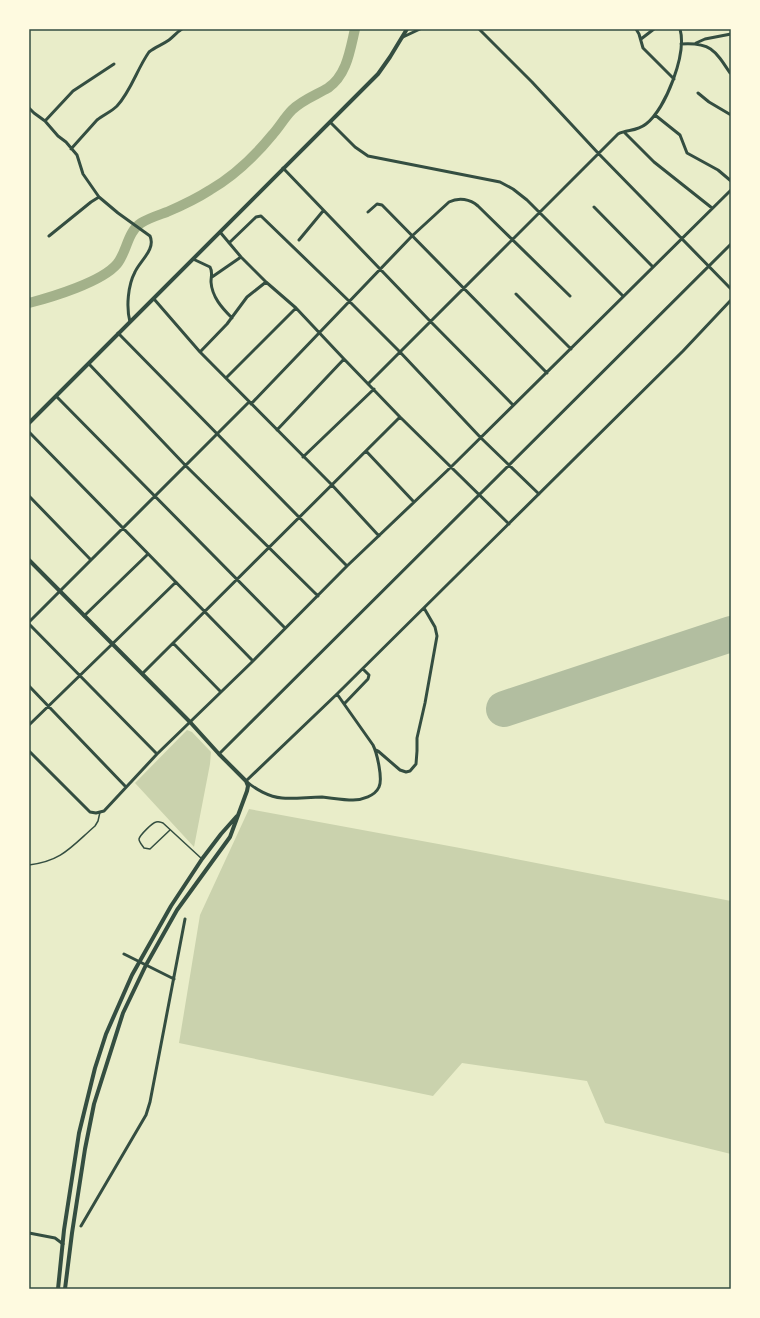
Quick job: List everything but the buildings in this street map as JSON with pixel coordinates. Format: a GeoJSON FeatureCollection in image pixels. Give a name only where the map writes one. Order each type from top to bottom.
{"type":"FeatureCollection","features":[{"type":"Feature","properties":{"kind":"main road"},"geometry":{"type":"LineString","coordinates":[[29,423],[378,74],[407,29]]}},
{"type":"Feature","properties":{"kind":"main road"},"geometry":{"type":"LineString","coordinates":[[29,560],[190,722],[218,754],[246,782],[248,786],[230,837],[178,910],[146,965],[123,1014],[94,1104],[85,1149],[68,1256],[65,1289]]}},
{"type":"Feature","properties":{"kind":"main road"},"geometry":{"type":"LineString","coordinates":[[58,1289],[64,1230],[78,1133],[95,1068],[106,1034],[139,962],[171,906],[202,859],[221,834],[239,814]]}},
{"type":"Feature","properties":{"kind":"street"},"geometry":{"type":"LineString","coordinates":[[71,149],[101,116],[118,105],[149,52],[170,39],[182,29]]}},
{"type":"Feature","properties":{"kind":"street"},"geometry":{"type":"LineString","coordinates":[[401,38],[420,29]]}},
{"type":"Feature","properties":{"kind":"street"},"geometry":{"type":"LineString","coordinates":[[479,29],[731,289]]}},
{"type":"Feature","properties":{"kind":"street"},"geometry":{"type":"LineString","coordinates":[[636,29],[641,39],[643,48],[674,79]]}},
{"type":"Feature","properties":{"kind":"street"},"geometry":{"type":"LineString","coordinates":[[641,39],[654,29]]}},
{"type":"Feature","properties":{"kind":"street"},"geometry":{"type":"LineString","coordinates":[[368,384],[618,134],[633,131],[643,126],[655,115],[669,92],[674,79],[681,44],[680,29]]}},
{"type":"Feature","properties":{"kind":"street"},"geometry":{"type":"LineString","coordinates":[[681,44],[696,43],[705,39],[731,34]]}},
{"type":"Feature","properties":{"kind":"street"},"geometry":{"type":"LineString","coordinates":[[696,43],[711,49],[718,54],[730,73]]}},
{"type":"Feature","properties":{"kind":"street"},"geometry":{"type":"LineString","coordinates":[[45,121],[73,91],[114,64]]}},
{"type":"Feature","properties":{"kind":"street"},"geometry":{"type":"LineString","coordinates":[[698,93],[709,102],[731,115]]}},
{"type":"Feature","properties":{"kind":"street"},"geometry":{"type":"LineString","coordinates":[[29,108],[45,121],[58,136],[66,142],[78,157],[83,175],[99,196],[118,213],[150,236],[152,242],[147,254],[134,272],[132,279],[128,307],[130,322]]}},
{"type":"Feature","properties":{"kind":"street"},"geometry":{"type":"LineString","coordinates":[[655,115],[680,135],[687,152],[718,170],[731,181]]}},
{"type":"Feature","properties":{"kind":"street"},"geometry":{"type":"LineString","coordinates":[[330,122],[355,147],[368,156],[500,182],[519,193],[624,296]]}},
{"type":"Feature","properties":{"kind":"street"},"geometry":{"type":"LineString","coordinates":[[624,132],[654,162],[712,208]]}},
{"type":"Feature","properties":{"kind":"street"},"geometry":{"type":"LineString","coordinates":[[283,168],[323,211],[513,405]]}},
{"type":"Feature","properties":{"kind":"street"},"geometry":{"type":"LineString","coordinates":[[29,751],[90,812],[100,812],[110,806],[157,754],[253,661],[347,566],[481,438],[731,190]]}},
{"type":"Feature","properties":{"kind":"street"},"geometry":{"type":"LineString","coordinates":[[49,236],[99,196]]}},
{"type":"Feature","properties":{"kind":"street"},"geometry":{"type":"LineString","coordinates":[[157,754],[29,623],[320,333],[412,236],[452,201],[465,199],[476,204],[570,296]]}},
{"type":"Feature","properties":{"kind":"street"},"geometry":{"type":"LineString","coordinates":[[368,212],[377,204],[382,205],[546,373]]}},
{"type":"Feature","properties":{"kind":"street"},"geometry":{"type":"LineString","coordinates":[[594,207],[653,268]]}},
{"type":"Feature","properties":{"kind":"street"},"geometry":{"type":"LineString","coordinates":[[299,240],[323,211]]}},
{"type":"Feature","properties":{"kind":"street"},"geometry":{"type":"LineString","coordinates":[[229,243],[256,217],[261,216],[349,301],[400,352],[481,438],[539,494]]}},
{"type":"Feature","properties":{"kind":"street"},"geometry":{"type":"LineString","coordinates":[[220,232],[241,257],[266,282],[296,308],[400,417],[509,524]]}},
{"type":"Feature","properties":{"kind":"street"},"geometry":{"type":"LineString","coordinates":[[218,754],[510,466],[731,244]]}},
{"type":"Feature","properties":{"kind":"street"},"geometry":{"type":"LineString","coordinates":[[212,277],[241,257]]}},
{"type":"Feature","properties":{"kind":"street"},"geometry":{"type":"LineString","coordinates":[[193,259],[210,267],[212,270],[212,288],[217,301],[232,318]]}},
{"type":"Feature","properties":{"kind":"street"},"geometry":{"type":"LineString","coordinates":[[200,352],[232,318],[247,297],[266,282]]}},
{"type":"Feature","properties":{"kind":"street"},"geometry":{"type":"LineString","coordinates":[[516,294],[571,349]]}},
{"type":"Feature","properties":{"kind":"street"},"geometry":{"type":"LineString","coordinates":[[154,299],[200,352],[379,536]]}},
{"type":"Feature","properties":{"kind":"street"},"geometry":{"type":"LineString","coordinates":[[337,694],[345,703],[376,750],[380,773],[380,786],[371,795],[352,800],[322,797],[279,798],[253,787],[246,782],[337,694],[363,669],[509,524],[683,351],[731,300]]}},
{"type":"Feature","properties":{"kind":"street"},"geometry":{"type":"LineString","coordinates":[[226,378],[296,308]]}},
{"type":"Feature","properties":{"kind":"street"},"geometry":{"type":"LineString","coordinates":[[118,333],[347,566]]}},
{"type":"Feature","properties":{"kind":"street"},"geometry":{"type":"LineString","coordinates":[[277,430],[344,359]]}},
{"type":"Feature","properties":{"kind":"street"},"geometry":{"type":"LineString","coordinates":[[89,364],[186,466],[318,596]]}},
{"type":"Feature","properties":{"kind":"street"},"geometry":{"type":"LineString","coordinates":[[303,457],[374,389]]}},
{"type":"Feature","properties":{"kind":"street"},"geometry":{"type":"LineString","coordinates":[[56,396],[285,628]]}},
{"type":"Feature","properties":{"kind":"street"},"geometry":{"type":"LineString","coordinates":[[142,674],[400,417]]}},
{"type":"Feature","properties":{"kind":"street"},"geometry":{"type":"LineString","coordinates":[[29,432],[253,661]]}},
{"type":"Feature","properties":{"kind":"street"},"geometry":{"type":"LineString","coordinates":[[366,452],[414,502]]}},
{"type":"Feature","properties":{"kind":"street"},"geometry":{"type":"LineString","coordinates":[[29,496],[91,560]]}},
{"type":"Feature","properties":{"kind":"street"},"geometry":{"type":"LineString","coordinates":[[84,616],[148,554]]}},
{"type":"Feature","properties":{"kind":"street"},"geometry":{"type":"LineString","coordinates":[[29,724],[176,582]]}},
{"type":"Feature","properties":{"kind":"street"},"geometry":{"type":"LineString","coordinates":[[376,750],[400,770],[410,771],[415,767],[417,738],[437,636],[434,626],[424,608]]}},
{"type":"Feature","properties":{"kind":"street"},"geometry":{"type":"LineString","coordinates":[[173,643],[221,692]]}},
{"type":"Feature","properties":{"kind":"street"},"geometry":{"type":"LineString","coordinates":[[345,703],[368,679],[369,675],[363,669]]}},
{"type":"Feature","properties":{"kind":"street"},"geometry":{"type":"LineString","coordinates":[[29,686],[49,705],[126,787]]}},
{"type":"Feature","properties":{"kind":"street"},"geometry":{"type":"LineString","coordinates":[[81,1226],[146,1116],[150,1102],[185,919]]}},
{"type":"Feature","properties":{"kind":"street"},"geometry":{"type":"LineString","coordinates":[[124,954],[174,979]]}},
{"type":"Feature","properties":{"kind":"street"},"geometry":{"type":"LineString","coordinates":[[29,1233],[55,1238],[63,1244]]}},
{"type":"Feature","properties":{"kind":"lane"},"geometry":{"type":"LineString","coordinates":[[29,865],[50,861],[63,855],[95,826],[100,812]]}},
{"type":"Feature","properties":{"kind":"lane"},"geometry":{"type":"LineString","coordinates":[[170,830],[150,849],[144,848],[140,842],[141,835],[156,822],[163,823],[202,859]]}},
{"type":"Feature","properties":{"kind":"green space"},"geometry":{"type":"Polygon","coordinates":[[[187,730],[192,732],[211,752],[194,847],[135,783],[187,730]]]}},
{"type":"Feature","properties":{"kind":"green space"},"geometry":{"type":"Polygon","coordinates":[[[249,809],[460,848],[731,901],[731,1154],[605,1123],[587,1081],[462,1063],[433,1096],[179,1043],[200,915],[249,809]]]}},
{"type":"Feature","properties":{"kind":"waterway"},"geometry":{"type":"LineString","coordinates":[[29,303],[89,283],[110,271],[117,264],[130,237],[136,227],[141,223],[194,199],[236,172],[259,150],[292,110],[300,103],[328,88],[340,76],[347,62],[355,29]]}},
{"type":"Feature","properties":{"kind":"runway"},"geometry":{"type":"LineString","coordinates":[[504,709],[731,634]]}}]}
